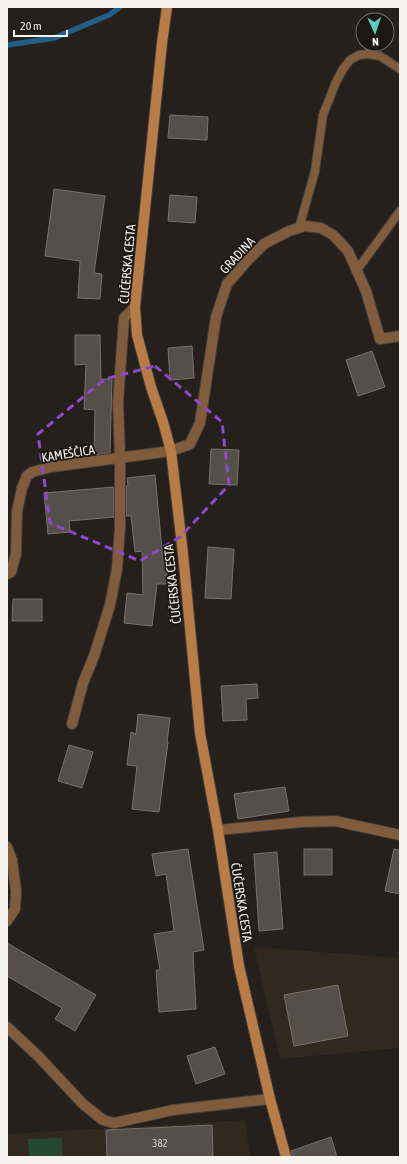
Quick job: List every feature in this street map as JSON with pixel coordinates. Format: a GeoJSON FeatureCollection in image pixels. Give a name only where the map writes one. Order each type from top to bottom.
{"type":"FeatureCollection","features":[{"type":"Feature","properties":{"kind":"street","name":"ČUČERSKA CESTA"},"geometry":{"type":"LineString","coordinates":[[167,7],[154,114],[135,307],[136,335],[171,452],[183,554],[200,733],[218,830],[239,966],[270,1098],[286,1157]]}},
{"type":"Feature","properties":{"kind":"street","name":"GRADINA"},"geometry":{"type":"LineString","coordinates":[[171,452],[190,444],[200,424],[216,317],[227,284],[264,244],[289,231],[305,226],[321,228],[333,235],[348,251],[366,291],[380,339],[400,336]]}},
{"type":"Feature","properties":{"kind":"street"},"geometry":{"type":"LineString","coordinates":[[72,724],[83,683],[94,656],[110,605],[116,569],[120,527],[118,402],[124,318],[135,307]]}},
{"type":"Feature","properties":{"kind":"street","name":"KAMEŠČICA"},"geometry":{"type":"LineString","coordinates":[[7,574],[11,572],[16,554],[17,510],[22,488],[27,476],[32,472],[51,467],[171,452]]}},
{"type":"Feature","properties":{"kind":"street"},"geometry":{"type":"LineString","coordinates":[[218,830],[302,822],[335,821],[400,835]]}},
{"type":"Feature","properties":{"kind":"street"},"geometry":{"type":"LineString","coordinates":[[7,847],[12,860],[16,891],[15,909],[7,921]]}},
{"type":"Feature","properties":{"kind":"street"},"geometry":{"type":"LineString","coordinates":[[7,1027],[38,1056],[83,1104],[103,1120],[114,1123],[173,1110],[270,1098]]}},
{"type":"Feature","properties":{"kind":"lane"},"geometry":{"type":"LineString","coordinates":[[299,228],[314,171],[323,115],[336,82],[343,69],[350,60],[359,55],[367,54],[380,56],[400,69]]}},
{"type":"Feature","properties":{"kind":"lane"},"geometry":{"type":"LineString","coordinates":[[356,270],[400,211]]}},
{"type":"Feature","properties":{"kind":"highlighted area"},"geometry":{"type":"Polygon","coordinates":[[[155,366],[222,422],[229,485],[180,537],[140,561],[50,523],[38,434],[105,379],[155,366]]]}},
{"type":"Feature","properties":{"kind":"shaded area"},"geometry":{"type":"Polygon","coordinates":[[[254,947],[400,958],[400,1048],[280,1059],[254,947]]]}},
{"type":"Feature","properties":{"kind":"shaded area"},"geometry":{"type":"Polygon","coordinates":[[[245,1120],[250,1157],[7,1157],[7,1134],[245,1120]]]}},
{"type":"Feature","properties":{"kind":"green space"},"geometry":{"type":"Polygon","coordinates":[[[62,1138],[63,1157],[29,1157],[28,1139],[62,1138]]]}},
{"type":"Feature","properties":{"kind":"building"},"geometry":{"type":"Polygon","coordinates":[[[170,115],[208,117],[207,140],[168,138],[170,115]]]}},
{"type":"Feature","properties":{"kind":"building"},"geometry":{"type":"Polygon","coordinates":[[[54,189],[105,196],[94,273],[102,274],[100,299],[78,298],[80,261],[45,256],[54,189]]]}},
{"type":"Feature","properties":{"kind":"building"},"geometry":{"type":"Polygon","coordinates":[[[170,195],[197,197],[195,223],[168,221],[170,195]]]}},
{"type":"Feature","properties":{"kind":"building"},"geometry":{"type":"Polygon","coordinates":[[[75,335],[100,335],[101,379],[112,379],[110,453],[94,455],[95,410],[84,409],[86,364],[75,365],[75,335]]]}},
{"type":"Feature","properties":{"kind":"building"},"geometry":{"type":"Polygon","coordinates":[[[192,346],[194,378],[170,380],[168,348],[192,346]]]}},
{"type":"Feature","properties":{"kind":"building"},"geometry":{"type":"Polygon","coordinates":[[[372,351],[385,387],[358,396],[346,360],[372,351]]]}},
{"type":"Feature","properties":{"kind":"building"},"geometry":{"type":"Polygon","coordinates":[[[211,449],[239,450],[237,485],[209,484],[211,449]]]}},
{"type":"Feature","properties":{"kind":"building"},"geometry":{"type":"Polygon","coordinates":[[[155,475],[163,560],[166,560],[167,584],[157,584],[152,626],[124,623],[127,593],[143,595],[142,551],[135,552],[131,516],[126,516],[126,486],[128,486],[127,478],[155,475]]]}},
{"type":"Feature","properties":{"kind":"building"},"geometry":{"type":"Polygon","coordinates":[[[114,487],[114,517],[69,521],[70,532],[48,534],[44,493],[114,487]]]}},
{"type":"Feature","properties":{"kind":"building"},"geometry":{"type":"Polygon","coordinates":[[[208,547],[234,549],[231,599],[205,598],[208,547]]]}},
{"type":"Feature","properties":{"kind":"building"},"geometry":{"type":"Polygon","coordinates":[[[13,599],[42,599],[42,621],[12,621],[13,599]]]}},
{"type":"Feature","properties":{"kind":"building"},"geometry":{"type":"Polygon","coordinates":[[[257,684],[258,698],[246,699],[247,720],[223,721],[221,686],[257,684]]]}},
{"type":"Feature","properties":{"kind":"building"},"geometry":{"type":"Polygon","coordinates":[[[138,714],[170,718],[159,812],[132,809],[137,766],[127,765],[131,732],[136,734],[138,714]]]}},
{"type":"Feature","properties":{"kind":"building"},"geometry":{"type":"Polygon","coordinates":[[[69,745],[93,752],[82,788],[58,781],[69,745]]]}},
{"type":"Feature","properties":{"kind":"building"},"geometry":{"type":"Polygon","coordinates":[[[285,787],[289,811],[238,819],[234,794],[285,787]]]}},
{"type":"Feature","properties":{"kind":"building"},"geometry":{"type":"Polygon","coordinates":[[[188,849],[204,950],[193,952],[196,1009],[159,1012],[156,970],[160,970],[154,934],[174,931],[166,874],[156,876],[152,854],[188,849]]]}},
{"type":"Feature","properties":{"kind":"building"},"geometry":{"type":"Polygon","coordinates":[[[304,849],[332,849],[332,875],[304,875],[304,849]]]}},
{"type":"Feature","properties":{"kind":"building"},"geometry":{"type":"Polygon","coordinates":[[[394,849],[400,850],[400,894],[385,891],[394,849]]]}},
{"type":"Feature","properties":{"kind":"building"},"geometry":{"type":"Polygon","coordinates":[[[277,852],[283,929],[259,931],[254,854],[277,852]]]}},
{"type":"Feature","properties":{"kind":"building"},"geometry":{"type":"Polygon","coordinates":[[[7,943],[96,995],[75,1031],[55,1019],[62,1008],[7,976],[7,943]]]}},
{"type":"Feature","properties":{"kind":"building"},"geometry":{"type":"Polygon","coordinates":[[[338,985],[348,1036],[294,1046],[284,995],[338,985]]]}},
{"type":"Feature","properties":{"kind":"building"},"geometry":{"type":"Polygon","coordinates":[[[215,1047],[225,1074],[196,1084],[187,1056],[215,1047]]]}},
{"type":"Feature","properties":{"kind":"building"},"geometry":{"type":"Polygon","coordinates":[[[212,1125],[213,1157],[107,1157],[106,1130],[212,1125]]]}},
{"type":"Feature","properties":{"kind":"building"},"geometry":{"type":"Polygon","coordinates":[[[331,1137],[337,1157],[292,1157],[291,1151],[331,1137]]]}},
{"type":"Feature","properties":{"kind":"waterway"},"geometry":{"type":"LineString","coordinates":[[7,45],[54,38],[109,15],[120,7]]}}]}
